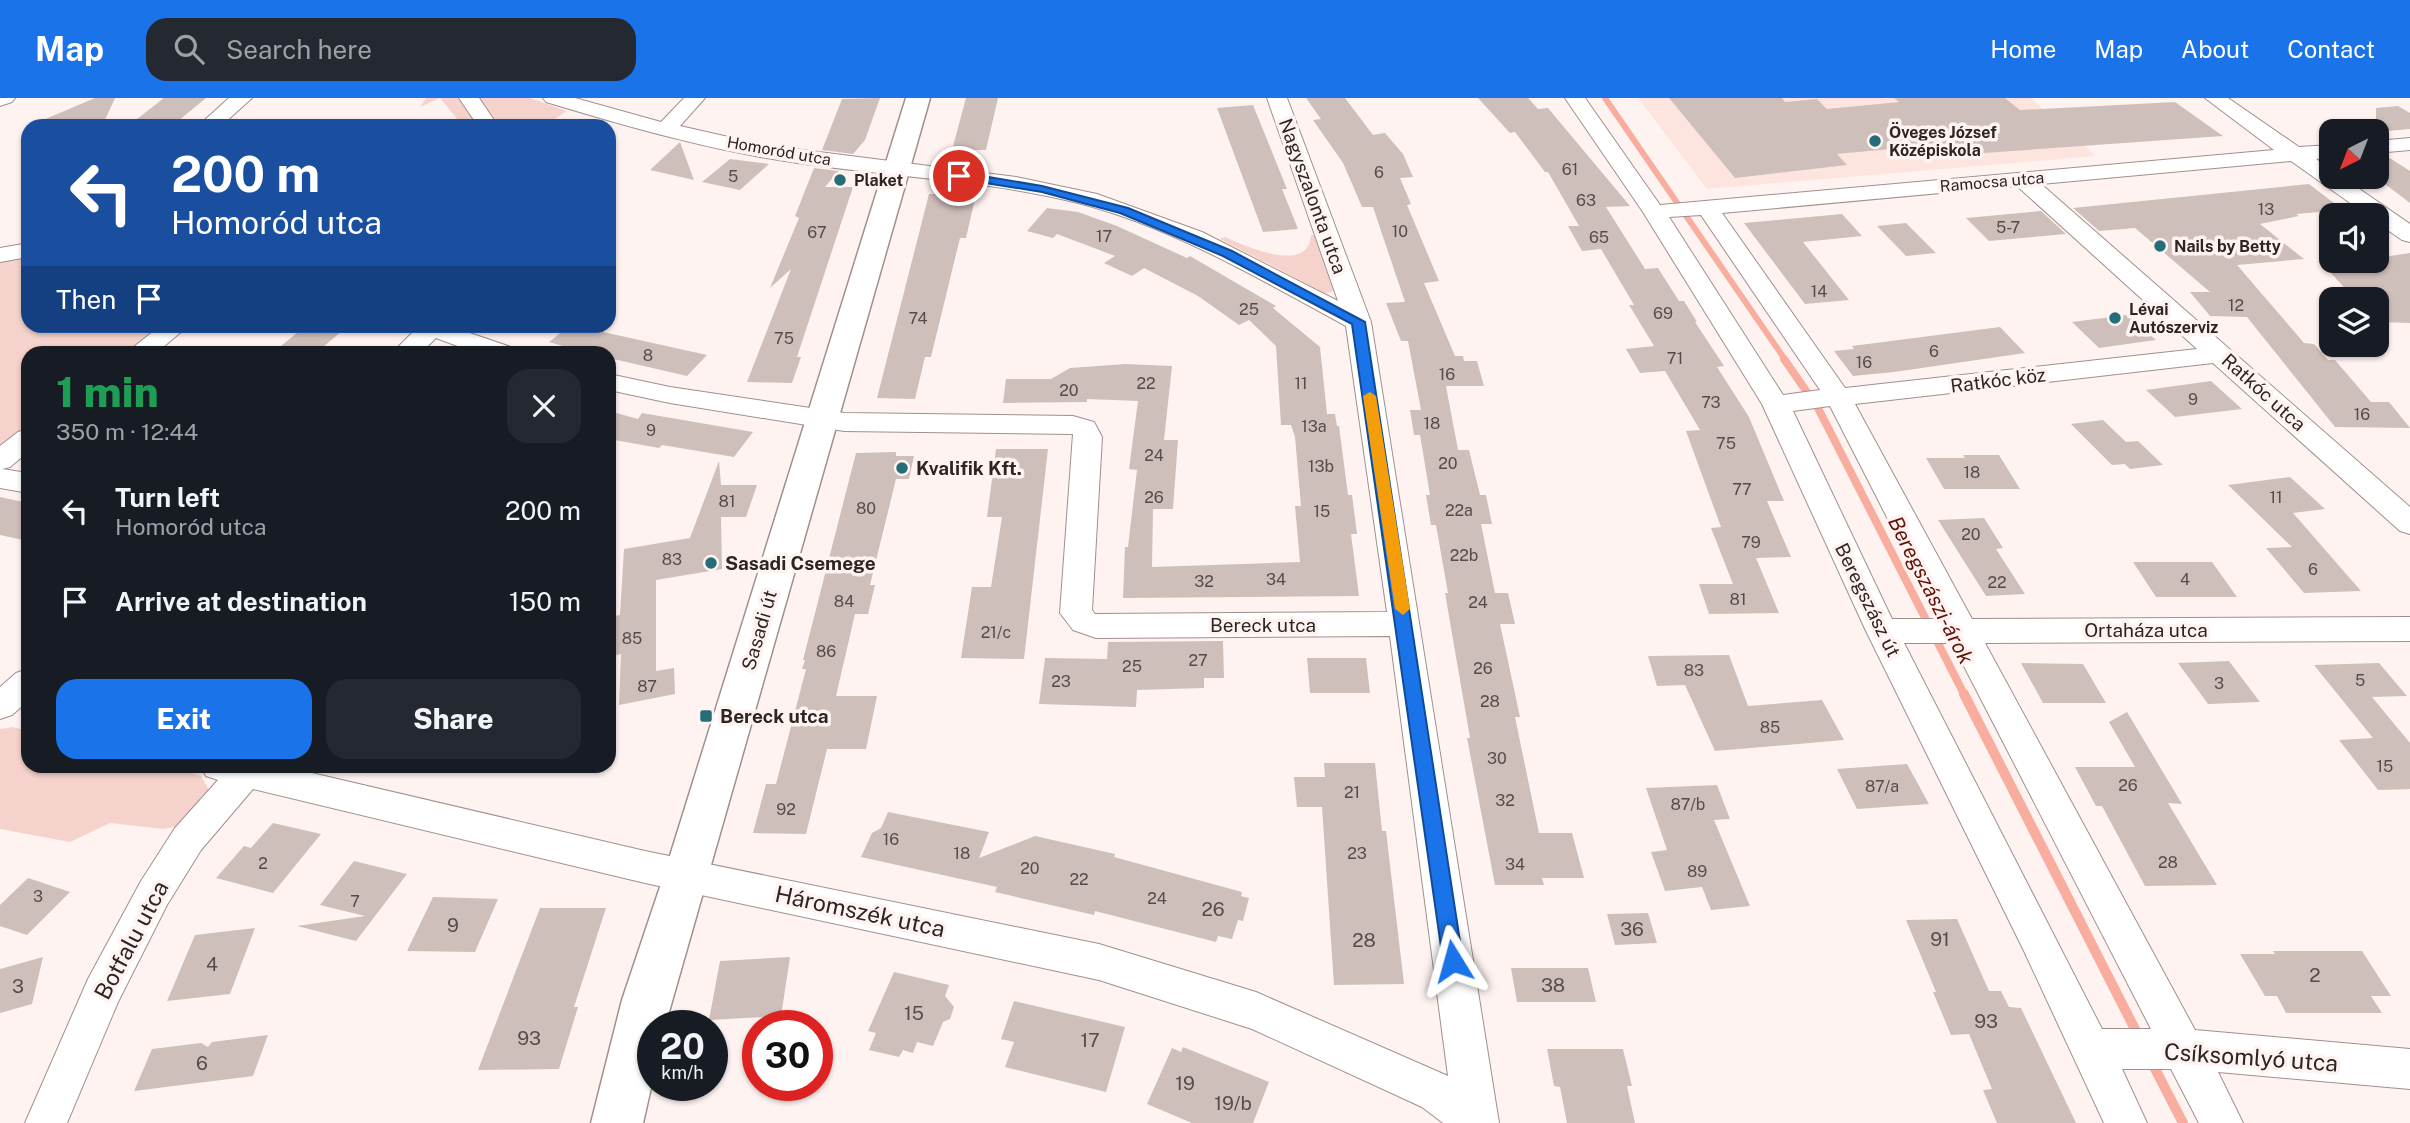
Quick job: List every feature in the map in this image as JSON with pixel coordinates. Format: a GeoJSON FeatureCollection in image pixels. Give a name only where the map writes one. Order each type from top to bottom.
{"type":"FeatureCollection","features":[{"type":"Feature","properties":{"kind":"street"},"geometry":{"type":"LineString","coordinates":[[0,100],[5,98]]}},
{"type":"Feature","properties":{"kind":"street"},"geometry":{"type":"LineString","coordinates":[[216,119],[242,98]]}},
{"type":"Feature","properties":{"kind":"street"},"geometry":{"type":"LineString","coordinates":[[469,98],[483,119]]}},
{"type":"Feature","properties":{"kind":"street","name":"Homoród utca"},"geometry":{"type":"LineString","coordinates":[[553,98],[666,129],[792,156],[896,166],[1042,189],[1124,210],[1228,253],[1358,322]]}},
{"type":"Feature","properties":{"kind":"street"},"geometry":{"type":"LineString","coordinates":[[666,129],[695,98]]}},
{"type":"Feature","properties":{"kind":"street","name":"Sasadi út"},"geometry":{"type":"LineString","coordinates":[[617,1123],[646,1000],[687,875],[918,98]]}},
{"type":"Feature","properties":{"kind":"street","name":"Nagyszalonta utca"},"geometry":{"type":"LineString","coordinates":[[1277,98],[1358,322],[1405,624],[1477,1123]]}},
{"type":"Feature","properties":{"kind":"street","name":"Beregszász út"},"geometry":{"type":"LineString","coordinates":[[1575,98],[1661,211],[1786,403],[2106,1049],[2126,1123]]}},
{"type":"Feature","properties":{"kind":"street"},"geometry":{"type":"LineString","coordinates":[[2215,98],[2410,234]]}},
{"type":"Feature","properties":{"kind":"street"},"geometry":{"type":"LineString","coordinates":[[568,119],[587,108]]}},
{"type":"Feature","properties":{"kind":"street"},"geometry":{"type":"LineString","coordinates":[[2389,146],[2410,144]]}},
{"type":"Feature","properties":{"kind":"street","name":"Ramocsa utca"},"geometry":{"type":"LineString","coordinates":[[1661,211],[2319,152]]}},
{"type":"Feature","properties":{"kind":"street","name":"Ratkóc utca"},"geometry":{"type":"LineString","coordinates":[[2022,179],[2410,524]]}},
{"type":"Feature","properties":{"kind":"street"},"geometry":{"type":"LineString","coordinates":[[1701,207],[1831,399],[2173,1049],[2222,1123]]}},
{"type":"Feature","properties":{"kind":"street"},"geometry":{"type":"LineString","coordinates":[[0,255],[21,251]]}},
{"type":"Feature","properties":{"kind":"street"},"geometry":{"type":"LineString","coordinates":[[149,346],[166,333]]}},
{"type":"Feature","properties":{"kind":"street"},"geometry":{"type":"LineString","coordinates":[[412,346],[424,333]]}},
{"type":"Feature","properties":{"kind":"street"},"geometry":{"type":"LineString","coordinates":[[450,333],[485,346]]}},
{"type":"Feature","properties":{"kind":"street","name":"Ratkóc köz"},"geometry":{"type":"LineString","coordinates":[[1786,403],[2221,354]]}},
{"type":"Feature","properties":{"kind":"street","name":"Bereck utca"},"geometry":{"type":"LineString","coordinates":[[616,384],[850,423],[1073,425],[1084,428],[1088,437],[1076,613],[1084,622],[1096,626],[1405,624]]}},
{"type":"Feature","properties":{"kind":"street"},"geometry":{"type":"LineString","coordinates":[[0,460],[21,444]]}},
{"type":"Feature","properties":{"kind":"street"},"geometry":{"type":"LineString","coordinates":[[0,478],[21,482]]}},
{"type":"Feature","properties":{"kind":"street","name":"Ortaháza utca"},"geometry":{"type":"LineString","coordinates":[[1897,631],[2410,630]]}},
{"type":"Feature","properties":{"kind":"street"},"geometry":{"type":"LineString","coordinates":[[21,688],[0,708],[21,716]]}},
{"type":"Feature","properties":{"kind":"street","name":"Botfalu utca"},"geometry":{"type":"LineString","coordinates":[[46,1123],[103,992],[154,893],[188,839],[248,773]]}},
{"type":"Feature","properties":{"kind":"street","name":"Háromszék utca"},"geometry":{"type":"LineString","coordinates":[[258,773],[687,875],[1100,962],[1256,1012],[1403,1074],[1437,1092],[1477,1123]]}},
{"type":"Feature","properties":{"kind":"street","name":"Csíksomlyó utca"},"geometry":{"type":"LineString","coordinates":[[2106,1049],[2173,1049],[2410,1069]]}},
{"type":"Feature","properties":{"kind":"shaded area"},"geometry":{"type":"Polygon","coordinates":[[[426,98],[440,98],[420,107],[426,98]]]}},
{"type":"Feature","properties":{"kind":"shaded area"},"geometry":{"type":"Polygon","coordinates":[[[440,98],[461,98],[474,119],[457,119],[440,98]]]}},
{"type":"Feature","properties":{"kind":"shaded area"},"geometry":{"type":"Polygon","coordinates":[[[478,98],[530,98],[567,111],[555,119],[492,119],[478,98]]]}},
{"type":"Feature","properties":{"kind":"shaded area","name":"Öveges József Középiskola"},"geometry":{"type":"Polygon","coordinates":[[[1638,98],[2031,98],[2096,156],[1707,189],[1638,98]]]}},
{"type":"Feature","properties":{"kind":"shaded area"},"geometry":{"type":"Polygon","coordinates":[[[1311,235],[1317,235],[1336,284],[1332,292],[1325,293],[1220,239],[1225,237],[1260,251],[1288,256],[1300,253],[1308,247],[1311,235]]]}},
{"type":"Feature","properties":{"kind":"shaded area"},"geometry":{"type":"Polygon","coordinates":[[[21,256],[21,333],[153,333],[135,346],[21,346],[21,434],[0,450],[0,260],[21,256]]]}},
{"type":"Feature","properties":{"kind":"shaded area"},"geometry":{"type":"Polygon","coordinates":[[[0,729],[21,729],[21,773],[191,773],[201,776],[209,790],[180,826],[163,829],[110,823],[70,842],[0,829],[0,729]]]}},
{"type":"Feature","properties":{"kind":"building"},"geometry":{"type":"Polygon","coordinates":[[[95,98],[115,98],[105,119],[46,119],[95,98]]]}},
{"type":"Feature","properties":{"kind":"building"},"geometry":{"type":"Polygon","coordinates":[[[164,98],[206,98],[180,119],[137,119],[164,98]]]}},
{"type":"Feature","properties":{"kind":"building"},"geometry":{"type":"Polygon","coordinates":[[[880,98],[865,140],[853,154],[822,150],[842,99],[880,98]]]}},
{"type":"Feature","properties":{"kind":"building"},"geometry":{"type":"Polygon","coordinates":[[[966,98],[998,98],[986,150],[952,150],[966,98]]]}},
{"type":"Feature","properties":{"kind":"building"},"geometry":{"type":"Polygon","coordinates":[[[1306,98],[1345,98],[1373,135],[1385,133],[1403,154],[1413,177],[1400,178],[1411,204],[1407,205],[1439,281],[1424,283],[1455,356],[1463,356],[1464,361],[1477,361],[1484,386],[1446,386],[1458,450],[1469,450],[1480,495],[1486,495],[1492,524],[1481,524],[1495,593],[1508,593],[1515,624],[1500,624],[1520,717],[1515,717],[1539,833],[1572,833],[1584,878],[1542,878],[1544,885],[1495,885],[1467,738],[1470,738],[1436,525],[1431,525],[1426,495],[1430,495],[1420,435],[1414,435],[1410,410],[1421,410],[1408,341],[1401,341],[1386,303],[1405,302],[1373,207],[1362,207],[1343,163],[1313,120],[1321,119],[1306,98]]]}},
{"type":"Feature","properties":{"kind":"building"},"geometry":{"type":"Polygon","coordinates":[[[1478,98],[1528,98],[1538,109],[1548,108],[1630,206],[1606,207],[1645,269],[1658,268],[1679,301],[1684,301],[1724,366],[1717,367],[1749,417],[1784,501],[1767,501],[1791,557],[1756,558],[1779,613],[1709,614],[1699,584],[1733,584],[1711,528],[1721,527],[1686,431],[1700,430],[1665,371],[1640,373],[1626,349],[1654,346],[1629,305],[1634,305],[1601,249],[1582,251],[1568,226],[1579,226],[1548,172],[1545,172],[1515,132],[1510,133],[1478,98]]]}},
{"type":"Feature","properties":{"kind":"building","name":"Öveges József Középiskola"},"geometry":{"type":"Polygon","coordinates":[[[1669,98],[1782,98],[1785,102],[1817,99],[1827,109],[1899,102],[1894,98],[2005,98],[2020,110],[2175,102],[2223,136],[1955,155],[1944,144],[1837,154],[1847,165],[1735,178],[1669,98]]]}},
{"type":"Feature","properties":{"kind":"building"},"geometry":{"type":"Polygon","coordinates":[[[1253,105],[1287,189],[1282,189],[1298,229],[1263,232],[1217,108],[1253,105]]]}},
{"type":"Feature","properties":{"kind":"building"},"geometry":{"type":"Polygon","coordinates":[[[2398,106],[2410,113],[2410,129],[2389,131],[2389,119],[2376,119],[2376,108],[2398,106]]]}},
{"type":"Feature","properties":{"kind":"building"},"geometry":{"type":"Polygon","coordinates":[[[680,142],[694,180],[650,170],[680,142]]]}},
{"type":"Feature","properties":{"kind":"building"},"geometry":{"type":"Polygon","coordinates":[[[2389,158],[2410,171],[2410,203],[2389,187],[2389,158]]]}},
{"type":"Feature","properties":{"kind":"building"},"geometry":{"type":"Polygon","coordinates":[[[730,159],[769,164],[740,190],[702,182],[730,159]]]}},
{"type":"Feature","properties":{"kind":"building"},"geometry":{"type":"Polygon","coordinates":[[[814,168],[839,171],[825,187],[853,187],[797,357],[801,357],[792,383],[747,382],[791,269],[770,288],[799,218],[795,216],[814,168]]]}},
{"type":"Feature","properties":{"kind":"building"},"geometry":{"type":"Polygon","coordinates":[[[2309,184],[2334,203],[2319,203],[2319,212],[2296,214],[2299,216],[2260,224],[2304,259],[2237,265],[2304,343],[2314,344],[2319,350],[2319,357],[2335,360],[2371,402],[2389,402],[2410,428],[2335,427],[2247,317],[2210,316],[2190,292],[2210,292],[2135,228],[2099,231],[2073,208],[2309,184]]]}},
{"type":"Feature","properties":{"kind":"building"},"geometry":{"type":"Polygon","coordinates":[[[929,194],[976,194],[966,238],[960,238],[931,357],[925,357],[915,399],[877,398],[929,194]]]}},
{"type":"Feature","properties":{"kind":"building"},"geometry":{"type":"Polygon","coordinates":[[[1047,208],[1078,212],[1117,226],[1187,258],[1190,256],[1276,306],[1273,308],[1320,347],[1327,414],[1335,414],[1339,426],[1348,495],[1352,495],[1357,534],[1351,534],[1359,596],[1123,598],[1125,547],[1128,547],[1137,470],[1129,469],[1138,401],[1087,399],[1087,402],[1003,403],[1006,379],[1051,379],[1070,368],[1125,364],[1172,366],[1164,440],[1178,440],[1173,509],[1153,509],[1152,567],[1300,562],[1295,506],[1301,506],[1295,437],[1291,425],[1281,425],[1276,346],[1249,320],[1239,325],[1198,296],[1144,268],[1132,276],[1104,263],[1115,256],[1057,234],[1053,238],[1027,231],[1047,208]]]}},
{"type":"Feature","properties":{"kind":"building"},"geometry":{"type":"Polygon","coordinates":[[[2041,211],[2066,234],[1989,241],[1966,218],[2041,211]]]}},
{"type":"Feature","properties":{"kind":"building"},"geometry":{"type":"Polygon","coordinates":[[[1842,214],[1862,236],[1803,242],[1849,300],[1805,304],[1744,223],[1842,214]]]}},
{"type":"Feature","properties":{"kind":"building"},"geometry":{"type":"Polygon","coordinates":[[[1906,223],[1936,253],[1906,256],[1877,226],[1906,223]]]}},
{"type":"Feature","properties":{"kind":"building"},"geometry":{"type":"Polygon","coordinates":[[[2410,253],[2410,323],[2389,322],[2389,287],[2343,287],[2331,273],[2389,273],[2389,256],[2410,253]]]}},
{"type":"Feature","properties":{"kind":"building"},"geometry":{"type":"Polygon","coordinates":[[[2127,315],[2156,340],[2099,348],[2072,322],[2127,315]]]}},
{"type":"Feature","properties":{"kind":"building"},"geometry":{"type":"Polygon","coordinates":[[[2000,327],[2025,353],[1853,376],[1834,351],[1854,349],[1852,346],[2000,327]]]}},
{"type":"Feature","properties":{"kind":"building"},"geometry":{"type":"Polygon","coordinates":[[[297,333],[340,333],[324,346],[281,346],[297,333]]]}},
{"type":"Feature","properties":{"kind":"building"},"geometry":{"type":"Polygon","coordinates":[[[560,333],[608,333],[707,355],[687,376],[616,360],[616,346],[563,346],[549,342],[560,333]]]}},
{"type":"Feature","properties":{"kind":"building"},"geometry":{"type":"Polygon","coordinates":[[[2211,381],[2242,409],[2175,417],[2146,390],[2211,381]]]}},
{"type":"Feature","properties":{"kind":"building"},"geometry":{"type":"Polygon","coordinates":[[[616,413],[638,419],[642,413],[753,432],[734,457],[662,445],[659,448],[616,440],[616,413]]]}},
{"type":"Feature","properties":{"kind":"building"},"geometry":{"type":"Polygon","coordinates":[[[2103,420],[2126,442],[2138,441],[2163,465],[2130,469],[2125,464],[2112,465],[2071,424],[2103,420]]]}},
{"type":"Feature","properties":{"kind":"building"},"geometry":{"type":"Polygon","coordinates":[[[996,449],[1048,449],[1024,659],[961,658],[972,587],[991,587],[1002,517],[987,517],[996,449]]]}},
{"type":"Feature","properties":{"kind":"building"},"geometry":{"type":"Polygon","coordinates":[[[896,452],[896,456],[914,456],[909,479],[896,479],[870,585],[875,585],[868,614],[855,614],[836,696],[877,696],[866,749],[827,749],[806,834],[753,833],[766,784],[776,784],[806,669],[802,669],[803,660],[856,453],[896,452]]]}},
{"type":"Feature","properties":{"kind":"building"},"geometry":{"type":"Polygon","coordinates":[[[1963,455],[1999,455],[2020,489],[1944,489],[1926,458],[1965,458],[1963,455]]]}},
{"type":"Feature","properties":{"kind":"building"},"geometry":{"type":"Polygon","coordinates":[[[719,461],[721,485],[757,485],[746,517],[721,517],[722,569],[656,580],[656,671],[674,668],[675,694],[619,705],[621,654],[616,655],[616,616],[620,615],[624,549],[690,538],[719,461]]]}},
{"type":"Feature","properties":{"kind":"building"},"geometry":{"type":"Polygon","coordinates":[[[2290,477],[2325,509],[2293,513],[2361,591],[2304,593],[2266,548],[2292,547],[2228,485],[2290,477]]]}},
{"type":"Feature","properties":{"kind":"building"},"geometry":{"type":"Polygon","coordinates":[[[0,497],[21,502],[21,540],[0,535],[0,497]]]}},
{"type":"Feature","properties":{"kind":"building"},"geometry":{"type":"Polygon","coordinates":[[[1984,518],[2003,548],[1996,549],[2025,594],[1986,596],[1938,520],[1984,518]]]}},
{"type":"Feature","properties":{"kind":"building"},"geometry":{"type":"Polygon","coordinates":[[[2133,562],[2212,562],[2237,597],[2156,597],[2133,562]]]}},
{"type":"Feature","properties":{"kind":"building"},"geometry":{"type":"Polygon","coordinates":[[[1223,641],[1224,678],[1204,678],[1204,688],[1137,690],[1136,707],[1039,704],[1045,658],[1107,659],[1108,642],[1223,641]]]}},
{"type":"Feature","properties":{"kind":"building"},"geometry":{"type":"Polygon","coordinates":[[[1729,655],[1748,706],[1822,700],[1844,740],[1715,751],[1685,685],[1657,686],[1648,656],[1729,655]]]}},
{"type":"Feature","properties":{"kind":"building"},"geometry":{"type":"Polygon","coordinates":[[[1307,658],[1366,658],[1370,693],[1310,693],[1307,658]]]}},
{"type":"Feature","properties":{"kind":"building"},"geometry":{"type":"Polygon","coordinates":[[[2229,661],[2260,702],[2208,704],[2178,663],[2229,661]]]}},
{"type":"Feature","properties":{"kind":"building"},"geometry":{"type":"Polygon","coordinates":[[[2021,663],[2083,664],[2106,703],[2043,703],[2021,663]]]}},
{"type":"Feature","properties":{"kind":"building"},"geometry":{"type":"Polygon","coordinates":[[[2379,663],[2407,696],[2372,697],[2410,743],[2410,789],[2378,790],[2339,740],[2373,738],[2314,665],[2379,663]]]}},
{"type":"Feature","properties":{"kind":"building"},"geometry":{"type":"Polygon","coordinates":[[[2127,712],[2182,804],[2168,803],[2217,885],[2145,886],[2102,806],[2096,806],[2075,767],[2135,767],[2109,722],[2127,712]]]}},
{"type":"Feature","properties":{"kind":"building"},"geometry":{"type":"Polygon","coordinates":[[[1324,763],[1375,763],[1404,984],[1334,985],[1322,807],[1297,807],[1294,777],[1325,777],[1324,763]]]}},
{"type":"Feature","properties":{"kind":"building"},"geometry":{"type":"Polygon","coordinates":[[[1907,764],[1929,804],[1857,809],[1837,769],[1907,764]]]}},
{"type":"Feature","properties":{"kind":"building"},"geometry":{"type":"Polygon","coordinates":[[[1717,785],[1730,819],[1714,820],[1750,906],[1711,910],[1702,887],[1665,891],[1651,852],[1667,850],[1646,788],[1717,785]]]}},
{"type":"Feature","properties":{"kind":"building"},"geometry":{"type":"Polygon","coordinates":[[[888,812],[989,832],[979,858],[1035,836],[1115,854],[1114,857],[1242,892],[1241,896],[1249,898],[1243,921],[1238,920],[1232,939],[1218,936],[1216,942],[1095,911],[1094,915],[995,892],[997,887],[861,857],[872,833],[881,828],[888,812]]]}},
{"type":"Feature","properties":{"kind":"building"},"geometry":{"type":"Polygon","coordinates":[[[273,823],[321,834],[273,893],[216,878],[244,846],[251,848],[273,823]]]}},
{"type":"Feature","properties":{"kind":"building"},"geometry":{"type":"Polygon","coordinates":[[[354,861],[407,874],[356,941],[297,926],[365,916],[320,905],[354,861]]]}},
{"type":"Feature","properties":{"kind":"building"},"geometry":{"type":"Polygon","coordinates":[[[28,878],[70,892],[27,935],[0,926],[0,905],[28,878]]]}},
{"type":"Feature","properties":{"kind":"building"},"geometry":{"type":"Polygon","coordinates":[[[433,897],[498,899],[475,952],[407,951],[433,897]]]}},
{"type":"Feature","properties":{"kind":"building"},"geometry":{"type":"Polygon","coordinates":[[[540,908],[606,908],[574,1007],[578,1007],[559,1069],[478,1070],[540,908]]]}},
{"type":"Feature","properties":{"kind":"building"},"geometry":{"type":"Polygon","coordinates":[[[1648,913],[1657,943],[1615,945],[1607,914],[1648,913]]]}},
{"type":"Feature","properties":{"kind":"building"},"geometry":{"type":"Polygon","coordinates":[[[1957,919],[1989,991],[2001,991],[2009,1007],[2021,1008],[2076,1123],[1997,1123],[1983,1090],[1992,1089],[1969,1034],[1951,1035],[1906,920],[1957,919]]]}},
{"type":"Feature","properties":{"kind":"building"},"geometry":{"type":"Polygon","coordinates":[[[255,928],[230,994],[167,1001],[195,935],[255,928]]]}},
{"type":"Feature","properties":{"kind":"building"},"geometry":{"type":"Polygon","coordinates":[[[2273,951],[2362,951],[2391,996],[2371,996],[2382,1013],[2286,1013],[2277,996],[2265,996],[2240,954],[2275,954],[2273,951]]]}},
{"type":"Feature","properties":{"kind":"building"},"geometry":{"type":"Polygon","coordinates":[[[43,957],[32,1004],[0,1013],[0,969],[43,957]]]}},
{"type":"Feature","properties":{"kind":"building"},"geometry":{"type":"Polygon","coordinates":[[[790,957],[782,1010],[742,1010],[742,1018],[728,1019],[728,1010],[711,1010],[720,961],[790,957]]]}},
{"type":"Feature","properties":{"kind":"building"},"geometry":{"type":"Polygon","coordinates":[[[1511,968],[1588,968],[1596,1002],[1517,1002],[1511,968]]]}},
{"type":"Feature","properties":{"kind":"building"},"geometry":{"type":"Polygon","coordinates":[[[894,972],[949,985],[945,996],[954,1007],[950,1019],[943,1022],[933,1046],[917,1042],[913,1053],[903,1050],[899,1057],[869,1050],[876,1033],[868,1031],[894,972]]]}},
{"type":"Feature","properties":{"kind":"building"},"geometry":{"type":"Polygon","coordinates":[[[1014,1001],[1125,1027],[1106,1092],[1005,1067],[1014,1042],[1001,1039],[1014,1001]]]}},
{"type":"Feature","properties":{"kind":"building"},"geometry":{"type":"Polygon","coordinates":[[[268,1035],[253,1076],[134,1091],[152,1049],[201,1043],[208,1047],[212,1042],[268,1035]]]}},
{"type":"Feature","properties":{"kind":"building"},"geometry":{"type":"Polygon","coordinates":[[[1183,1047],[1269,1082],[1253,1123],[1192,1123],[1147,1104],[1172,1048],[1181,1052],[1183,1047]]]}},
{"type":"Feature","properties":{"kind":"building"},"geometry":{"type":"Polygon","coordinates":[[[1547,1049],[1623,1049],[1632,1086],[1627,1086],[1635,1123],[1567,1123],[1560,1087],[1554,1086],[1547,1049]]]}},
{"type":"Feature","properties":{"kind":"waterway","name":"Beregszászi-árok"},"geometry":{"type":"LineString","coordinates":[[1605,98],[1786,361]]}},
{"type":"Feature","properties":{"kind":"waterway","name":"Beregszászi-árok"},"geometry":{"type":"LineString","coordinates":[[1784,359],[1818,408],[1965,696]]}},
{"type":"Feature","properties":{"kind":"waterway","name":"Beregszászi-árok"},"geometry":{"type":"LineString","coordinates":[[1964,694],[2139,1037]]}},
{"type":"Feature","properties":{"kind":"waterway","name":"Beregszászi-árok"},"geometry":{"type":"LineString","coordinates":[[2150,1059],[2183,1123]]}},
{"type":"Feature","properties":{"kind":"slow traffic"},"geometry":{"type":"LineString","coordinates":[[1370,396],[1403,609]]}},
{"type":"Feature","properties":{"kind":"place","name":"Öveges József Középiskola"},"geometry":{"type":"Point","coordinates":[1875,141]}},
{"type":"Feature","properties":{"kind":"place","name":"Plaket"},"geometry":{"type":"Point","coordinates":[840,180]}},
{"type":"Feature","properties":{"kind":"place","name":"Nails by Betty"},"geometry":{"type":"Point","coordinates":[2160,246]}},
{"type":"Feature","properties":{"kind":"place","name":"Lévai Autószerviz"},"geometry":{"type":"Point","coordinates":[2115,318]}},
{"type":"Feature","properties":{"kind":"place","name":"Kvalifik Kft."},"geometry":{"type":"Point","coordinates":[902,468]}},
{"type":"Feature","properties":{"kind":"place","name":"Sasadi Csemege"},"geometry":{"type":"Point","coordinates":[711,563]}},
{"type":"Feature","properties":{"kind":"place","name":"Bereck utca"},"geometry":{"type":"Point","coordinates":[706,716]}},
{"type":"Feature","properties":{"kind":"route"},"geometry":{"type":"LineString","coordinates":[[959,176],[1042,189],[1124,210],[1228,253],[1358,322],[1453,961]]}}]}
